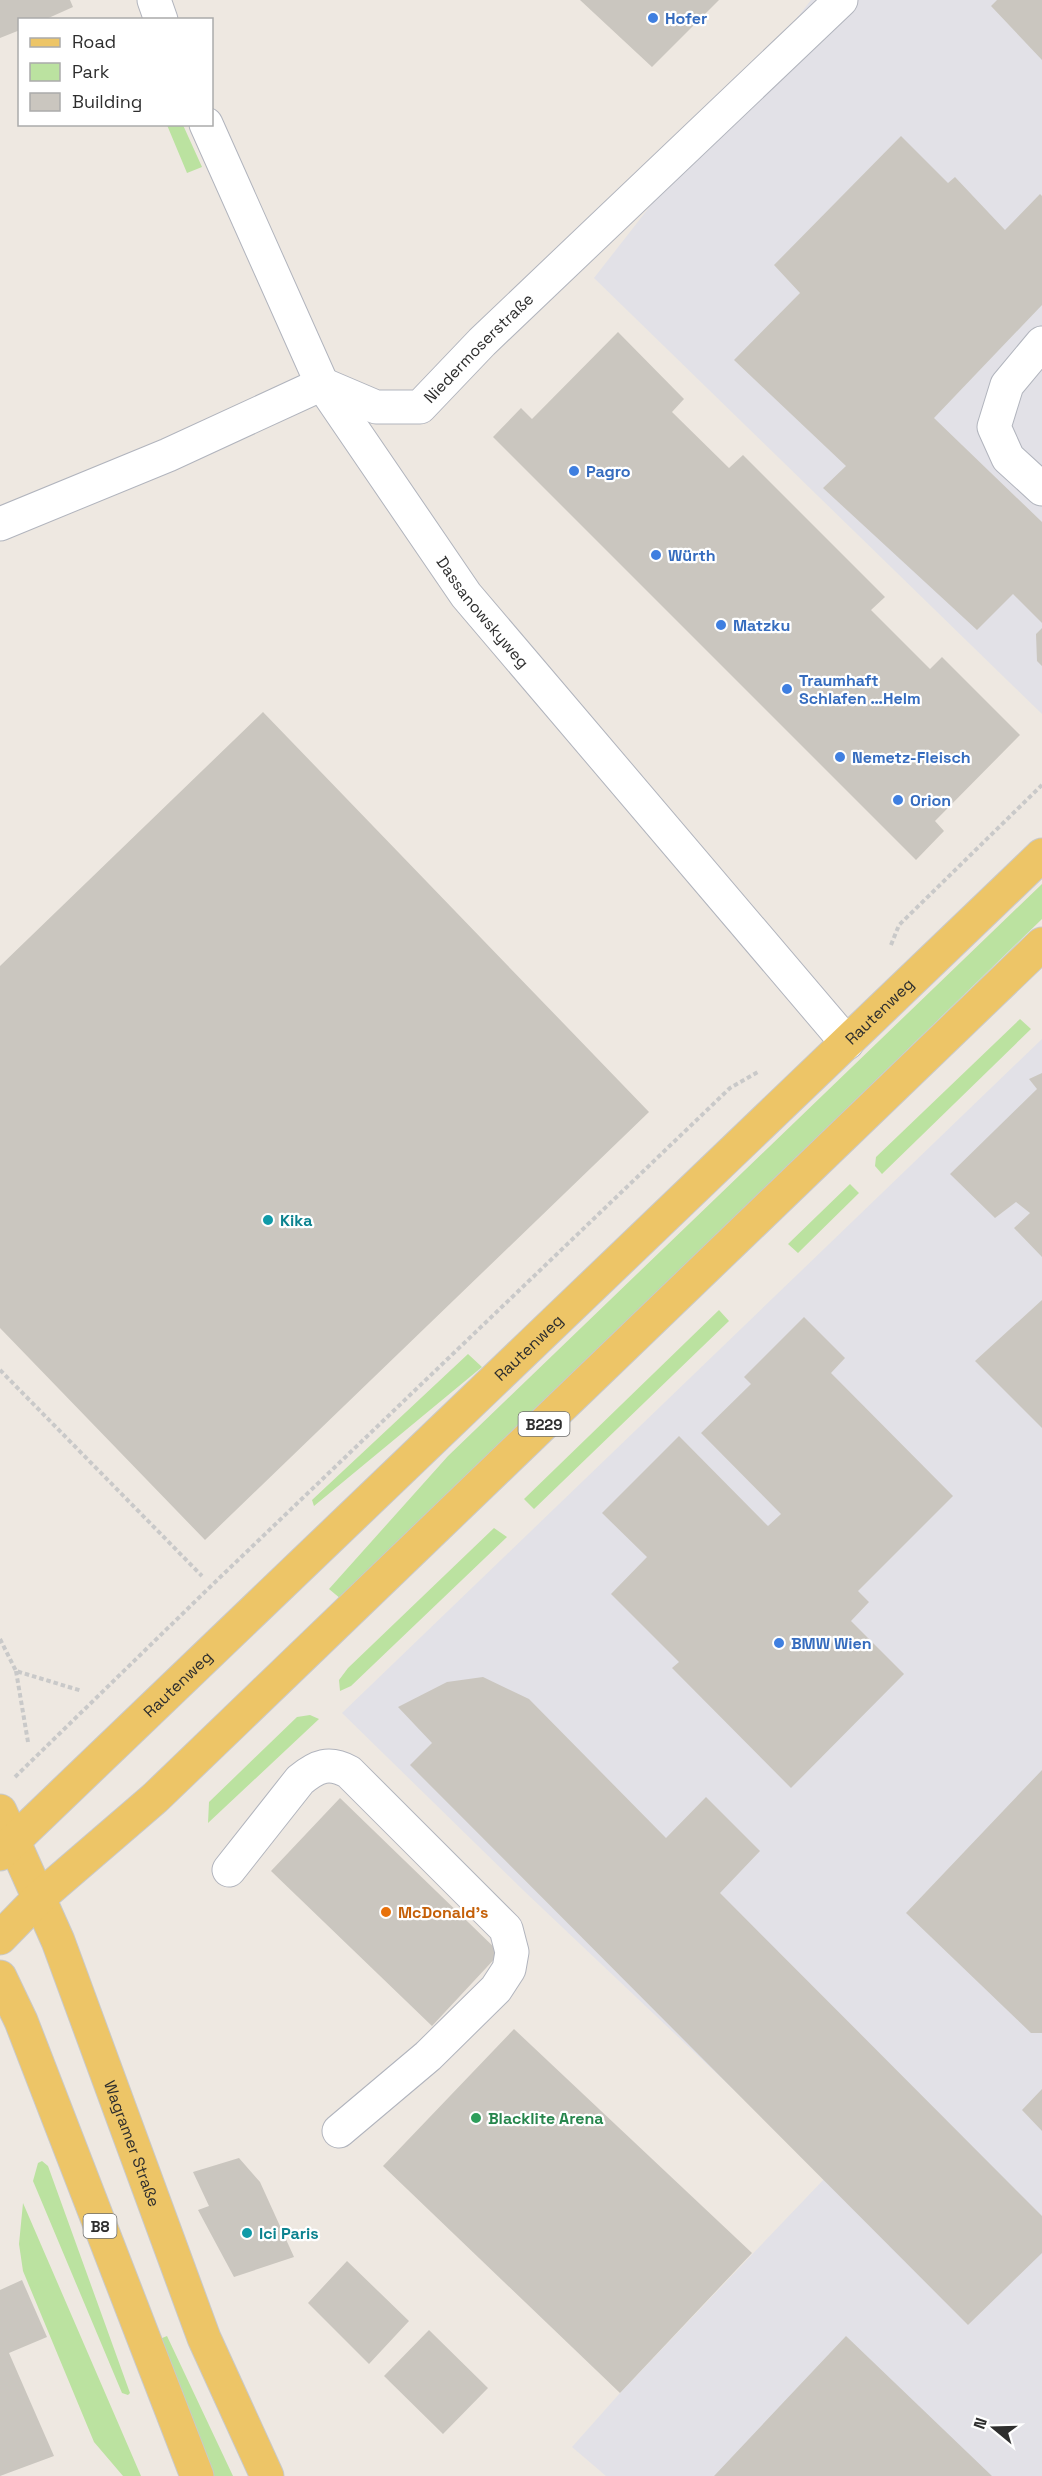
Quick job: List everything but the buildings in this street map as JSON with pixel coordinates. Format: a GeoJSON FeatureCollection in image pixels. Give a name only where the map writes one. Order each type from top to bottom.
{"type":"FeatureCollection","features":[{"type":"Feature","properties":{"kind":"main road","name":"Rautenweg"},"geometry":{"type":"LineString","coordinates":[[7,1847],[1042,855]]}},
{"type":"Feature","properties":{"kind":"main road","name":"B229"},"geometry":{"type":"LineString","coordinates":[[0,1938],[39,1897],[155,1798],[1042,944]]}},
{"type":"Feature","properties":{"kind":"main road","name":"Wagramer Straße"},"geometry":{"type":"LineString","coordinates":[[4,1798],[7,1847],[39,1897],[73,1979],[204,2338],[267,2476]]}},
{"type":"Feature","properties":{"kind":"main road","name":"B8"},"geometry":{"type":"LineString","coordinates":[[0,1977],[21,2021],[196,2476]]}},
{"type":"Feature","properties":{"kind":"street"},"geometry":{"type":"LineString","coordinates":[[154,0],[160,18]]}},
{"type":"Feature","properties":{"kind":"street","name":"Niedermoserstraße"},"geometry":{"type":"LineString","coordinates":[[322,384],[376,407],[420,406],[482,342],[841,0]]}},
{"type":"Feature","properties":{"kind":"street","name":"Dassanowskyweg"},"geometry":{"type":"LineString","coordinates":[[207,126],[322,384],[466,595],[847,1043]]}},
{"type":"Feature","properties":{"kind":"street"},"geometry":{"type":"LineString","coordinates":[[1042,343],[1007,385],[994,427],[1008,458],[1042,489]]}},
{"type":"Feature","properties":{"kind":"street"},"geometry":{"type":"LineString","coordinates":[[0,524],[168,455],[322,384]]}},
{"type":"Feature","properties":{"kind":"street"},"geometry":{"type":"LineString","coordinates":[[229,1870],[300,1780],[314,1769],[325,1765],[338,1766],[349,1772],[506,1929],[512,1952],[509,1969],[496,1989],[428,2056],[339,2131]]}},
{"type":"Feature","properties":{"kind":"path"},"geometry":{"type":"LineString","coordinates":[[888,955],[899,925],[1042,785]]}},
{"type":"Feature","properties":{"kind":"path"},"geometry":{"type":"LineString","coordinates":[[4,1798],[211,1586],[730,1088],[768,1067]]}},
{"type":"Feature","properties":{"kind":"path"},"geometry":{"type":"LineString","coordinates":[[0,1370],[202,1576]]}},
{"type":"Feature","properties":{"kind":"path"},"geometry":{"type":"LineString","coordinates":[[0,1639],[16,1671],[28,1742]]}},
{"type":"Feature","properties":{"kind":"path"},"geometry":{"type":"LineString","coordinates":[[16,1671],[82,1691]]}},
{"type":"Feature","properties":{"kind":"shaded area"},"geometry":{"type":"Polygon","coordinates":[[[811,0],[1042,0],[1042,714],[594,278],[811,0]]]}},
{"type":"Feature","properties":{"kind":"shaded area"},"geometry":{"type":"Polygon","coordinates":[[[1042,1039],[1042,2476],[606,2476],[572,2447],[620,2393],[826,2177],[523,1890],[342,1713],[1042,1039]]]}},
{"type":"Feature","properties":{"kind":"green space"},"geometry":{"type":"Polygon","coordinates":[[[167,126],[183,126],[202,167],[187,173],[167,126]]]}},
{"type":"Feature","properties":{"kind":"green space"},"geometry":{"type":"Polygon","coordinates":[[[1042,884],[1042,919],[341,1599],[329,1589],[448,1456],[1042,884]]]}},
{"type":"Feature","properties":{"kind":"green space"},"geometry":{"type":"Polygon","coordinates":[[[1020,1019],[1031,1029],[882,1174],[875,1166],[876,1157],[1020,1019]]]}},
{"type":"Feature","properties":{"kind":"green space"},"geometry":{"type":"Polygon","coordinates":[[[850,1184],[859,1193],[798,1253],[788,1244],[850,1184]]]}},
{"type":"Feature","properties":{"kind":"green space"},"geometry":{"type":"Polygon","coordinates":[[[719,1310],[729,1321],[534,1509],[524,1499],[719,1310]]]}},
{"type":"Feature","properties":{"kind":"green space"},"geometry":{"type":"Polygon","coordinates":[[[468,1354],[482,1367],[314,1506],[312,1500],[468,1354]]]}},
{"type":"Feature","properties":{"kind":"green space"},"geometry":{"type":"Polygon","coordinates":[[[494,1528],[507,1537],[351,1686],[340,1691],[339,1680],[348,1668],[494,1528]]]}},
{"type":"Feature","properties":{"kind":"green space"},"geometry":{"type":"Polygon","coordinates":[[[310,1715],[319,1719],[208,1823],[209,1802],[297,1717],[310,1715]]]}},
{"type":"Feature","properties":{"kind":"green space"},"geometry":{"type":"Polygon","coordinates":[[[42,2161],[48,2166],[130,2393],[128,2395],[122,2393],[33,2181],[38,2163],[42,2161]]]}},
{"type":"Feature","properties":{"kind":"green space"},"geometry":{"type":"Polygon","coordinates":[[[23,2203],[141,2476],[123,2476],[94,2442],[23,2271],[19,2244],[23,2203]]]}},
{"type":"Feature","properties":{"kind":"green space"},"geometry":{"type":"Polygon","coordinates":[[[167,2336],[233,2476],[206,2476],[155,2341],[167,2336]]]}},
{"type":"Feature","properties":{"kind":"place","name":"Hofer"},"geometry":{"type":"Point","coordinates":[653,18]}},
{"type":"Feature","properties":{"kind":"place","name":"Pagro"},"geometry":{"type":"Point","coordinates":[574,471]}},
{"type":"Feature","properties":{"kind":"place","name":"Würth"},"geometry":{"type":"Point","coordinates":[656,555]}},
{"type":"Feature","properties":{"kind":"place","name":"Matzku"},"geometry":{"type":"Point","coordinates":[721,625]}},
{"type":"Feature","properties":{"kind":"place","name":"Traumhaft Schlafen …Helm"},"geometry":{"type":"Point","coordinates":[787,689]}},
{"type":"Feature","properties":{"kind":"place","name":"Nemetz-Fleisch"},"geometry":{"type":"Point","coordinates":[840,757]}},
{"type":"Feature","properties":{"kind":"place","name":"Orion"},"geometry":{"type":"Point","coordinates":[898,800]}},
{"type":"Feature","properties":{"kind":"place","name":"Kika"},"geometry":{"type":"Point","coordinates":[268,1220]}},
{"type":"Feature","properties":{"kind":"place","name":"BMW Wien"},"geometry":{"type":"Point","coordinates":[779,1643]}},
{"type":"Feature","properties":{"kind":"place","name":"McDonald's"},"geometry":{"type":"Point","coordinates":[386,1912]}},
{"type":"Feature","properties":{"kind":"place","name":"Blacklite Arena"},"geometry":{"type":"Point","coordinates":[476,2118]}},
{"type":"Feature","properties":{"kind":"place","name":"Ici Paris"},"geometry":{"type":"Point","coordinates":[247,2233]}}]}
